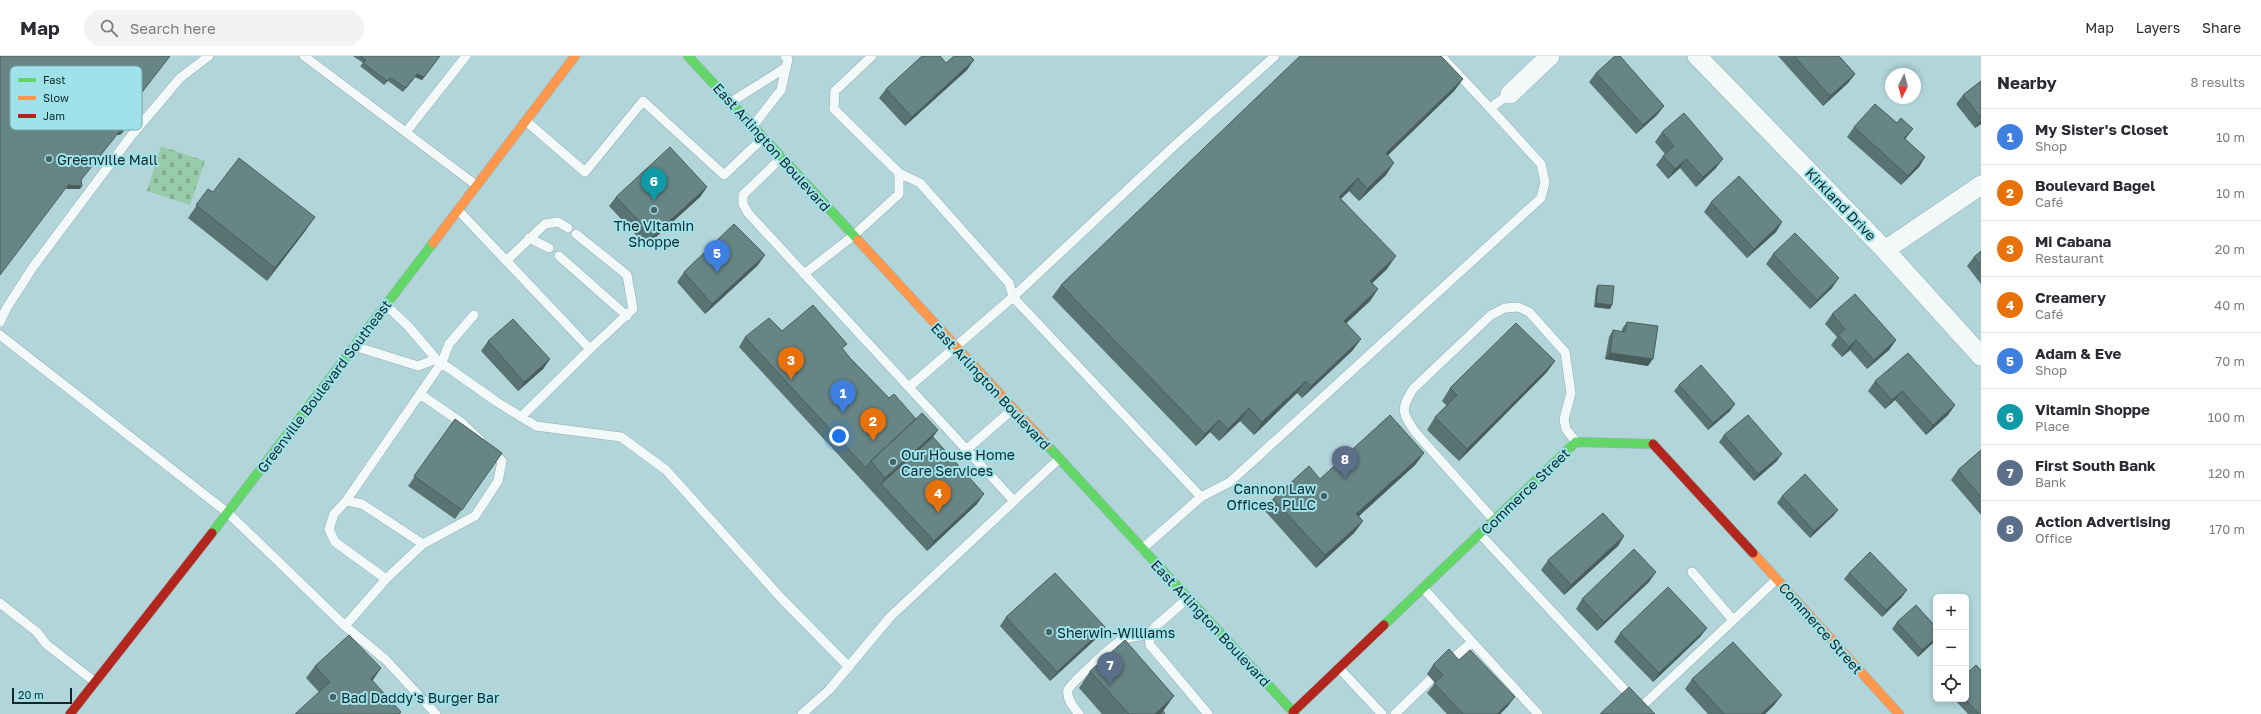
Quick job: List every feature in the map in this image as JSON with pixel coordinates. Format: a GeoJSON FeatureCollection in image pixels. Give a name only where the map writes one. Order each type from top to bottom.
{"type":"FeatureCollection","features":[{"type":"Feature","properties":{"kind":"main road","name":"Greenville Boulevard Southeast"},"geometry":{"type":"LineString","coordinates":[[70,714],[228,513],[353,346],[575,56]]}},
{"type":"Feature","properties":{"kind":"main road","name":"East Arlington Boulevard"},"geometry":{"type":"LineString","coordinates":[[688,56],[1293,713]]}},
{"type":"Feature","properties":{"kind":"main road","name":"Commerce Street"},"geometry":{"type":"LineString","coordinates":[[1293,713],[1576,442],[1654,444],[1898,714]]}},
{"type":"Feature","properties":{"kind":"street"},"geometry":{"type":"LineString","coordinates":[[1510,94],[1550,56]]}},
{"type":"Feature","properties":{"kind":"street","name":"Kirkland Drive"},"geometry":{"type":"LineString","coordinates":[[1697,56],[1885,250],[1981,356]]}},
{"type":"Feature","properties":{"kind":"street"},"geometry":{"type":"LineString","coordinates":[[1885,250],[1981,185]]}},
{"type":"Feature","properties":{"kind":"lane"},"geometry":{"type":"LineString","coordinates":[[142,123],[180,78],[209,56]]}},
{"type":"Feature","properties":{"kind":"lane"},"geometry":{"type":"LineString","coordinates":[[304,56],[476,185]]}},
{"type":"Feature","properties":{"kind":"lane"},"geometry":{"type":"LineString","coordinates":[[406,132],[466,56]]}},
{"type":"Feature","properties":{"kind":"lane"},"geometry":{"type":"LineString","coordinates":[[872,56],[835,91],[834,108],[899,173],[920,184],[1009,283],[1013,297],[1201,497]]}},
{"type":"Feature","properties":{"kind":"lane"},"geometry":{"type":"LineString","coordinates":[[909,387],[956,348],[1013,297],[1174,146],[1275,56]]}},
{"type":"Feature","properties":{"kind":"lane"},"geometry":{"type":"LineString","coordinates":[[1142,549],[1201,497],[1230,482],[1541,198],[1546,182],[1540,164],[1441,56]]}},
{"type":"Feature","properties":{"kind":"lane"},"geometry":{"type":"LineString","coordinates":[[731,102],[787,60]]}},
{"type":"Feature","properties":{"kind":"lane"},"geometry":{"type":"LineString","coordinates":[[753,126],[782,90],[787,60]]}},
{"type":"Feature","properties":{"kind":"lane"},"geometry":{"type":"LineString","coordinates":[[1490,108],[1510,94]]}},
{"type":"Feature","properties":{"kind":"lane"},"geometry":{"type":"LineString","coordinates":[[525,120],[585,172],[644,101],[724,175],[763,138]]}},
{"type":"Feature","properties":{"kind":"lane"},"geometry":{"type":"LineString","coordinates":[[0,322],[6,309],[33,267],[136,130]]}},
{"type":"Feature","properties":{"kind":"lane"},"geometry":{"type":"LineString","coordinates":[[782,158],[743,196],[743,204],[748,213],[1014,501]]}},
{"type":"Feature","properties":{"kind":"lane"},"geometry":{"type":"LineString","coordinates":[[804,274],[853,236],[899,194],[899,173]]}},
{"type":"Feature","properties":{"kind":"lane"},"geometry":{"type":"LineString","coordinates":[[457,210],[590,349]]}},
{"type":"Feature","properties":{"kind":"lane"},"geometry":{"type":"LineString","coordinates":[[506,261],[545,224],[558,222],[568,228]]}},
{"type":"Feature","properties":{"kind":"lane"},"geometry":{"type":"LineString","coordinates":[[521,417],[633,309],[627,275],[576,234]]}},
{"type":"Feature","properties":{"kind":"lane"},"geometry":{"type":"LineString","coordinates":[[529,238],[549,248]]}},
{"type":"Feature","properties":{"kind":"lane"},"geometry":{"type":"LineString","coordinates":[[559,256],[627,316]]}},
{"type":"Feature","properties":{"kind":"lane"},"geometry":{"type":"LineString","coordinates":[[386,304],[439,360],[497,402],[536,426],[621,437],[666,470],[782,600],[849,667]]}},
{"type":"Feature","properties":{"kind":"lane"},"geometry":{"type":"LineString","coordinates":[[1494,520],[1416,433],[1405,417],[1404,403],[1413,389],[1490,315],[1505,308],[1518,307],[1529,312],[1565,352],[1571,393],[1564,419],[1566,429],[1576,442]]}},
{"type":"Feature","properties":{"kind":"lane"},"geometry":{"type":"LineString","coordinates":[[386,579],[335,542],[329,529],[334,514],[346,501],[420,394],[449,344],[474,315]]}},
{"type":"Feature","properties":{"kind":"lane"},"geometry":{"type":"LineString","coordinates":[[0,335],[228,513],[345,626],[386,660],[436,714]]}},
{"type":"Feature","properties":{"kind":"lane"},"geometry":{"type":"LineString","coordinates":[[353,346],[418,366],[439,360]]}},
{"type":"Feature","properties":{"kind":"lane"},"geometry":{"type":"LineString","coordinates":[[345,626],[386,579],[423,544],[475,516],[498,482],[502,461],[462,423],[420,394]]}},
{"type":"Feature","properties":{"kind":"lane"},"geometry":{"type":"LineString","coordinates":[[966,450],[1012,409]]}},
{"type":"Feature","properties":{"kind":"lane"},"geometry":{"type":"LineString","coordinates":[[802,714],[829,690],[890,617],[1059,459]]}},
{"type":"Feature","properties":{"kind":"lane"},"geometry":{"type":"LineString","coordinates":[[346,501],[362,504],[423,544]]}},
{"type":"Feature","properties":{"kind":"lane"},"geometry":{"type":"LineString","coordinates":[[1480,534],[1644,711],[1733,620],[1777,579]]}},
{"type":"Feature","properties":{"kind":"lane"},"geometry":{"type":"LineString","coordinates":[[1692,572],[1733,620]]}},
{"type":"Feature","properties":{"kind":"lane"},"geometry":{"type":"LineString","coordinates":[[1423,588],[1538,714]]}},
{"type":"Feature","properties":{"kind":"lane"},"geometry":{"type":"LineString","coordinates":[[1188,598],[1155,626],[1149,635],[1150,645],[1208,714]]}},
{"type":"Feature","properties":{"kind":"lane"},"geometry":{"type":"LineString","coordinates":[[0,604],[37,632],[46,644],[95,682]]}},
{"type":"Feature","properties":{"kind":"lane"},"geometry":{"type":"LineString","coordinates":[[1079,714],[1069,699],[1068,690],[1076,680],[1121,640],[1135,636],[1149,635]]}},
{"type":"Feature","properties":{"kind":"lane"},"geometry":{"type":"LineString","coordinates":[[1447,664],[1472,642]]}},
{"type":"Feature","properties":{"kind":"lane"},"geometry":{"type":"LineString","coordinates":[[1339,668],[1382,714]]}},
{"type":"Feature","properties":{"kind":"lane"},"geometry":{"type":"LineString","coordinates":[[1395,714],[1431,680]]}},
{"type":"Feature","properties":{"kind":"green space"},"geometry":{"type":"Polygon","coordinates":[[[161,146],[205,161],[190,205],[147,191],[161,146]]]}},
{"type":"Feature","properties":{"kind":"building"},"geometry":{"type":"Polygon","coordinates":[[[0,56],[170,56],[142,92],[142,66],[10,66],[10,130],[123,130],[123,132],[119,132],[81,180],[82,186],[68,185],[0,275],[0,56]]]}},
{"type":"Feature","properties":{"kind":"building"},"geometry":{"type":"Polygon","coordinates":[[[360,56],[440,56],[424,77],[417,74],[406,88],[390,78],[387,81],[363,63],[366,60],[360,56]]]}},
{"type":"Feature","properties":{"kind":"building"},"geometry":{"type":"Polygon","coordinates":[[[922,56],[940,56],[946,63],[954,56],[970,56],[974,60],[912,117],[886,89],[922,56]]]}},
{"type":"Feature","properties":{"kind":"building"},"geometry":{"type":"Polygon","coordinates":[[[1300,56],[1441,56],[1463,79],[1386,153],[1394,163],[1367,189],[1358,178],[1339,197],[1396,256],[1370,281],[1378,289],[1344,321],[1361,339],[1311,386],[1306,381],[1262,422],[1249,408],[1228,429],[1219,420],[1205,434],[1061,285],[1300,56]]]}},
{"type":"Feature","properties":{"kind":"building"},"geometry":{"type":"Polygon","coordinates":[[[1615,56],[1620,56],[1664,106],[1643,125],[1596,73],[1615,56]]]}},
{"type":"Feature","properties":{"kind":"building"},"geometry":{"type":"Polygon","coordinates":[[[1794,56],[1839,56],[1855,74],[1830,96],[1794,56]]]}},
{"type":"Feature","properties":{"kind":"building"},"geometry":{"type":"Polygon","coordinates":[[[1981,81],[1981,118],[1963,95],[1981,81]]]}},
{"type":"Feature","properties":{"kind":"building"},"geometry":{"type":"Polygon","coordinates":[[[1875,104],[1897,123],[1901,118],[1913,129],[1904,138],[1925,157],[1908,176],[1854,127],[1875,104]]]}},
{"type":"Feature","properties":{"kind":"building"},"geometry":{"type":"Polygon","coordinates":[[[1684,113],[1723,159],[1703,177],[1686,159],[1675,169],[1663,156],[1674,146],[1662,132],[1684,113]]]}},
{"type":"Feature","properties":{"kind":"building"},"geometry":{"type":"Polygon","coordinates":[[[670,147],[707,187],[653,236],[616,197],[670,147]]]}},
{"type":"Feature","properties":{"kind":"building"},"geometry":{"type":"Polygon","coordinates":[[[239,158],[315,217],[275,268],[196,205],[208,189],[213,192],[239,158]]]}},
{"type":"Feature","properties":{"kind":"building"},"geometry":{"type":"Polygon","coordinates":[[[1739,176],[1782,222],[1754,249],[1711,202],[1739,176]]]}},
{"type":"Feature","properties":{"kind":"building"},"geometry":{"type":"Polygon","coordinates":[[[734,224],[765,255],[712,304],[684,272],[734,224]]]}},
{"type":"Feature","properties":{"kind":"building"},"geometry":{"type":"Polygon","coordinates":[[[1795,233],[1839,278],[1817,300],[1773,254],[1795,233]]]}},
{"type":"Feature","properties":{"kind":"building"},"geometry":{"type":"Polygon","coordinates":[[[1981,251],[1981,265],[1974,257],[1981,251]]]}},
{"type":"Feature","properties":{"kind":"building"},"geometry":{"type":"Polygon","coordinates":[[[1598,285],[1614,286],[1612,305],[1596,303],[1598,285]]]}},
{"type":"Feature","properties":{"kind":"building"},"geometry":{"type":"Polygon","coordinates":[[[1855,294],[1896,340],[1874,360],[1856,340],[1849,347],[1838,335],[1845,329],[1832,314],[1855,294]]]}},
{"type":"Feature","properties":{"kind":"building"},"geometry":{"type":"Polygon","coordinates":[[[813,305],[847,344],[842,348],[850,358],[889,398],[894,394],[916,419],[871,461],[866,468],[745,337],[769,318],[782,331],[813,305]]]}},
{"type":"Feature","properties":{"kind":"building"},"geometry":{"type":"Polygon","coordinates":[[[513,319],[550,359],[524,382],[488,341],[513,319]]]}},
{"type":"Feature","properties":{"kind":"building"},"geometry":{"type":"Polygon","coordinates":[[[1627,322],[1658,326],[1653,359],[1610,353],[1613,330],[1625,332],[1627,322]]]}},
{"type":"Feature","properties":{"kind":"building"},"geometry":{"type":"Polygon","coordinates":[[[1516,323],[1555,361],[1467,449],[1435,417],[1457,395],[1450,388],[1516,323]]]}},
{"type":"Feature","properties":{"kind":"building"},"geometry":{"type":"Polygon","coordinates":[[[1908,353],[1955,405],[1933,425],[1902,391],[1892,400],[1875,381],[1908,353]]]}},
{"type":"Feature","properties":{"kind":"building"},"geometry":{"type":"Polygon","coordinates":[[[1701,365],[1735,404],[1713,423],[1679,385],[1701,365]]]}},
{"type":"Feature","properties":{"kind":"building"},"geometry":{"type":"Polygon","coordinates":[[[922,413],[938,430],[885,478],[871,461],[922,413]]]}},
{"type":"Feature","properties":{"kind":"building"},"geometry":{"type":"Polygon","coordinates":[[[1390,415],[1424,453],[1356,514],[1363,521],[1325,555],[1273,499],[1309,466],[1320,479],[1390,415]]]}},
{"type":"Feature","properties":{"kind":"building"},"geometry":{"type":"Polygon","coordinates":[[[1748,415],[1782,454],[1758,474],[1724,435],[1748,415]]]}},
{"type":"Feature","properties":{"kind":"building"},"geometry":{"type":"Polygon","coordinates":[[[455,419],[502,453],[462,510],[414,476],[455,419]]]}},
{"type":"Feature","properties":{"kind":"building"},"geometry":{"type":"Polygon","coordinates":[[[933,437],[984,494],[934,541],[881,484],[933,437]]]}},
{"type":"Feature","properties":{"kind":"building"},"geometry":{"type":"Polygon","coordinates":[[[1981,450],[1981,497],[1958,470],[1981,450]]]}},
{"type":"Feature","properties":{"kind":"building"},"geometry":{"type":"Polygon","coordinates":[[[1805,474],[1838,510],[1814,531],[1782,496],[1805,474]]]}},
{"type":"Feature","properties":{"kind":"building"},"geometry":{"type":"Polygon","coordinates":[[[1603,513],[1624,536],[1571,585],[1548,560],[1603,513]]]}},
{"type":"Feature","properties":{"kind":"building"},"geometry":{"type":"Polygon","coordinates":[[[1634,549],[1656,572],[1604,622],[1582,599],[1634,549]]]}},
{"type":"Feature","properties":{"kind":"building"},"geometry":{"type":"Polygon","coordinates":[[[1870,552],[1907,590],[1886,610],[1849,573],[1870,552]]]}},
{"type":"Feature","properties":{"kind":"building","name":"Sherwin-Williams"},"geometry":{"type":"Polygon","coordinates":[[[1055,573],[1105,627],[1057,672],[1006,617],[1055,573]]]}},
{"type":"Feature","properties":{"kind":"building"},"geometry":{"type":"Polygon","coordinates":[[[1668,587],[1707,628],[1659,673],[1620,633],[1668,587]]]}},
{"type":"Feature","properties":{"kind":"building"},"geometry":{"type":"Polygon","coordinates":[[[1916,605],[1933,624],[1933,641],[1922,650],[1897,622],[1916,605]]]}},
{"type":"Feature","properties":{"kind":"building"},"geometry":{"type":"Polygon","coordinates":[[[349,635],[381,668],[371,679],[401,712],[399,714],[295,714],[330,682],[315,666],[349,635]]]}},
{"type":"Feature","properties":{"kind":"building"},"geometry":{"type":"Polygon","coordinates":[[[1125,640],[1174,696],[1155,714],[1129,714],[1090,671],[1125,640]]]}},
{"type":"Feature","properties":{"kind":"building"},"geometry":{"type":"Polygon","coordinates":[[[1733,642],[1782,695],[1761,714],[1724,714],[1692,679],[1733,642]]]}},
{"type":"Feature","properties":{"kind":"building"},"geometry":{"type":"Polygon","coordinates":[[[1449,649],[1459,660],[1470,650],[1515,697],[1497,714],[1463,714],[1434,683],[1443,675],[1433,665],[1449,649]]]}},
{"type":"Feature","properties":{"kind":"building"},"geometry":{"type":"Polygon","coordinates":[[[1976,665],[1981,670],[1981,714],[1979,714],[1968,702],[1969,671],[1976,665]]]}},
{"type":"Feature","properties":{"kind":"building"},"geometry":{"type":"Polygon","coordinates":[[[1629,687],[1655,714],[1600,714],[1629,687]]]}},
{"type":"Feature","properties":{"kind":"traffic: fast"},"geometry":{"type":"LineString","coordinates":[[688,56],[858,240]]}},
{"type":"Feature","properties":{"kind":"traffic: fast"},"geometry":{"type":"LineString","coordinates":[[212,533],[433,243]]}},
{"type":"Feature","properties":{"kind":"traffic: fast"},"geometry":{"type":"LineString","coordinates":[[1384,625],[1576,442],[1653,444]]}},
{"type":"Feature","properties":{"kind":"traffic: fast"},"geometry":{"type":"LineString","coordinates":[[1047,445],[1295,714]]}},
{"type":"Feature","properties":{"kind":"traffic: slow"},"geometry":{"type":"LineString","coordinates":[[433,243],[575,56]]}},
{"type":"Feature","properties":{"kind":"traffic: slow"},"geometry":{"type":"LineString","coordinates":[[858,240],[1047,445]]}},
{"type":"Feature","properties":{"kind":"traffic: slow"},"geometry":{"type":"LineString","coordinates":[[1753,553],[1899,714]]}},
{"type":"Feature","properties":{"kind":"traffic: jam"},"geometry":{"type":"LineString","coordinates":[[1653,444],[1753,553]]}},
{"type":"Feature","properties":{"kind":"traffic: jam"},"geometry":{"type":"LineString","coordinates":[[70,714],[212,533]]}},
{"type":"Feature","properties":{"kind":"traffic: jam"},"geometry":{"type":"LineString","coordinates":[[1293,712],[1384,625]]}},
{"type":"Feature","properties":{"kind":"place","name":"Greenville Mall"},"geometry":{"type":"Point","coordinates":[49,159]}},
{"type":"Feature","properties":{"kind":"place","name":"Vitamin Shoppe"},"geometry":{"type":"Point","coordinates":[654,201]}},
{"type":"Feature","properties":{"kind":"place","name":"The Vitamin Shoppe"},"geometry":{"type":"Point","coordinates":[654,210]}},
{"type":"Feature","properties":{"kind":"place","name":"Adam & Eve"},"geometry":{"type":"Point","coordinates":[717,273]}},
{"type":"Feature","properties":{"kind":"place","name":"Mi Cabana"},"geometry":{"type":"Point","coordinates":[791,380]}},
{"type":"Feature","properties":{"kind":"place","name":"My Sister's Closet"},"geometry":{"type":"Point","coordinates":[843,413]}},
{"type":"Feature","properties":{"kind":"place","name":"Boulevard Bagel"},"geometry":{"type":"Point","coordinates":[873,441]}},
{"type":"Feature","properties":{"kind":"place","name":"Our House Home Care Services"},"geometry":{"type":"Point","coordinates":[893,462]}},
{"type":"Feature","properties":{"kind":"place","name":"Action Advertising"},"geometry":{"type":"Point","coordinates":[1345,479]}},
{"type":"Feature","properties":{"kind":"place","name":"Cannon Law Offices, PLLC"},"geometry":{"type":"Point","coordinates":[1324,496]}},
{"type":"Feature","properties":{"kind":"place","name":"Creamery"},"geometry":{"type":"Point","coordinates":[938,513]}},
{"type":"Feature","properties":{"kind":"place","name":"Sherwin-Williams"},"geometry":{"type":"Point","coordinates":[1049,632]}},
{"type":"Feature","properties":{"kind":"place","name":"First South Bank"},"geometry":{"type":"Point","coordinates":[1110,685]}},
{"type":"Feature","properties":{"kind":"place","name":"Bad Daddy's Burger Bar"},"geometry":{"type":"Point","coordinates":[333,697]}}]}
